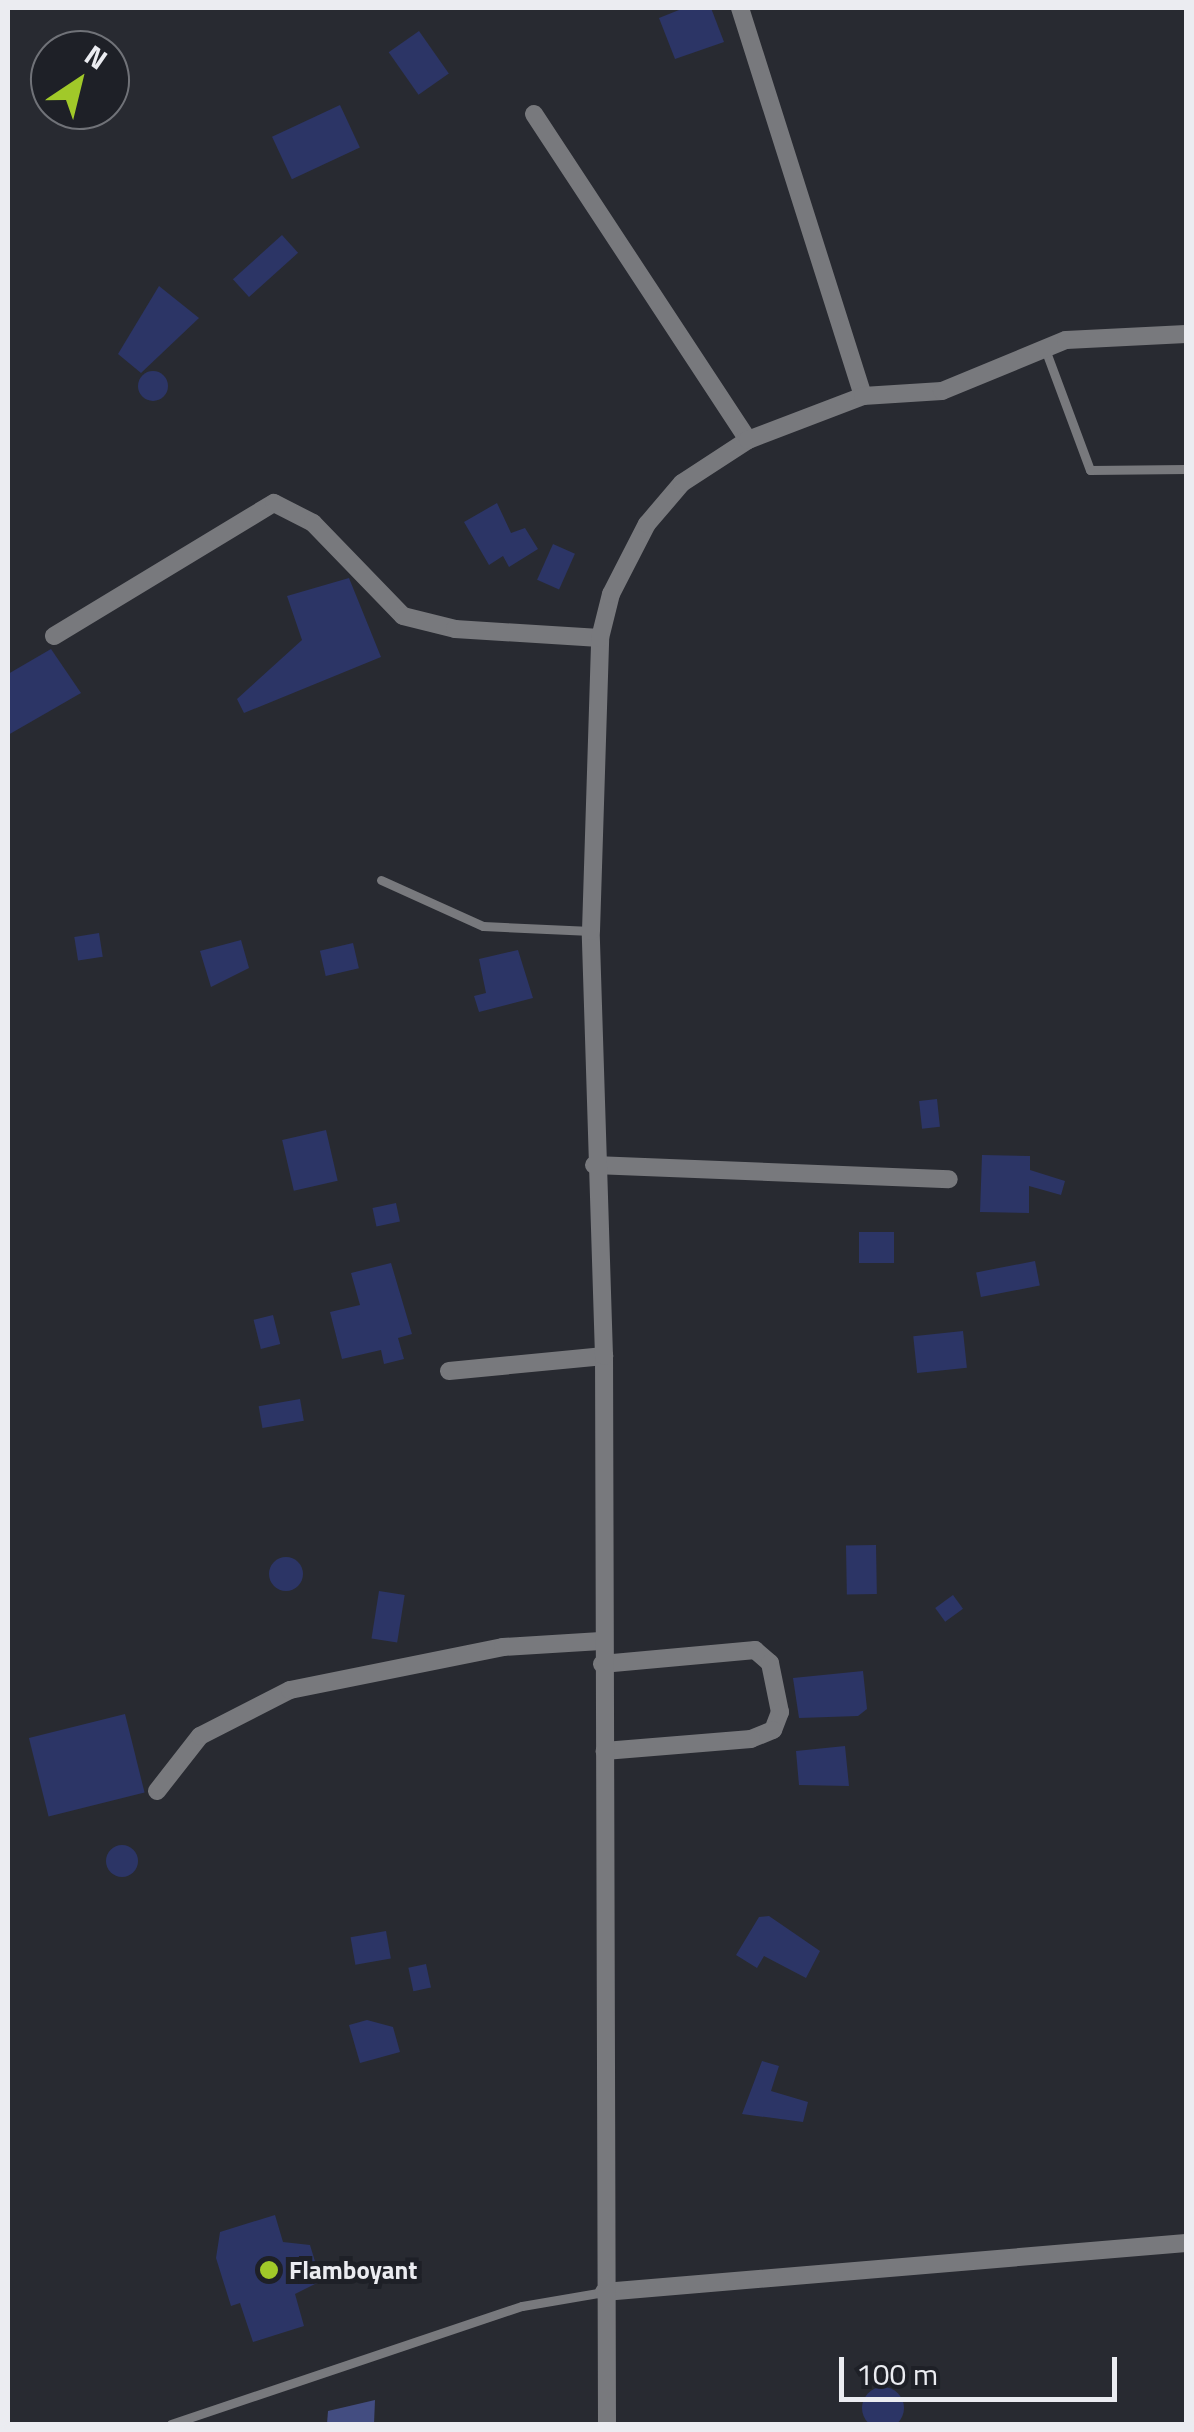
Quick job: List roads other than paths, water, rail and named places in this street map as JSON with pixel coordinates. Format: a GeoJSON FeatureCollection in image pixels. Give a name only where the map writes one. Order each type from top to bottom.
{"type":"FeatureCollection","features":[{"type":"Feature","properties":{"kind":"street"},"geometry":{"type":"LineString","coordinates":[[740,8],[864,396]]}},
{"type":"Feature","properties":{"kind":"street"},"geometry":{"type":"LineString","coordinates":[[534,114],[748,440]]}},
{"type":"Feature","properties":{"kind":"street"},"geometry":{"type":"LineString","coordinates":[[607,2424],[604,1356],[594,1164],[591,930],[600,638],[647,524],[682,483],[748,440],[864,396],[942,392],[1045,349],[1116,332],[1186,334]]}},
{"type":"Feature","properties":{"kind":"street"},"geometry":{"type":"LineString","coordinates":[[54,636],[274,503],[313,523],[403,616],[455,629],[600,638]]}},
{"type":"Feature","properties":{"kind":"street"},"geometry":{"type":"LineString","coordinates":[[594,1164],[949,1179]]}},
{"type":"Feature","properties":{"kind":"street"},"geometry":{"type":"LineString","coordinates":[[449,1371],[604,1356]]}},
{"type":"Feature","properties":{"kind":"street"},"geometry":{"type":"LineString","coordinates":[[157,1791],[200,1736],[290,1690],[503,1647],[602,1641]]}},
{"type":"Feature","properties":{"kind":"street"},"geometry":{"type":"LineString","coordinates":[[602,1664],[755,1650],[770,1664],[780,1712],[773,1730],[752,1739],[604,1751]]}},
{"type":"Feature","properties":{"kind":"street"},"geometry":{"type":"LineString","coordinates":[[604,2292],[1186,2243]]}},
{"type":"Feature","properties":{"kind":"lane"},"geometry":{"type":"LineString","coordinates":[[1045,349],[1090,470],[1186,470]]}},
{"type":"Feature","properties":{"kind":"lane"},"geometry":{"type":"LineString","coordinates":[[381,880],[484,926],[591,930]]}},
{"type":"Feature","properties":{"kind":"lane"},"geometry":{"type":"LineString","coordinates":[[171,2424],[522,2306],[604,2292]]}},
{"type":"Feature","properties":{"kind":"water"},"geometry":{"type":"Polygon","coordinates":[[[375,2400],[374,2424],[327,2424],[328,2411],[375,2400]]]}},
{"type":"Feature","properties":{"kind":"place","name":"Flamboyant"},"geometry":{"type":"Point","coordinates":[269,2270]}}]}
